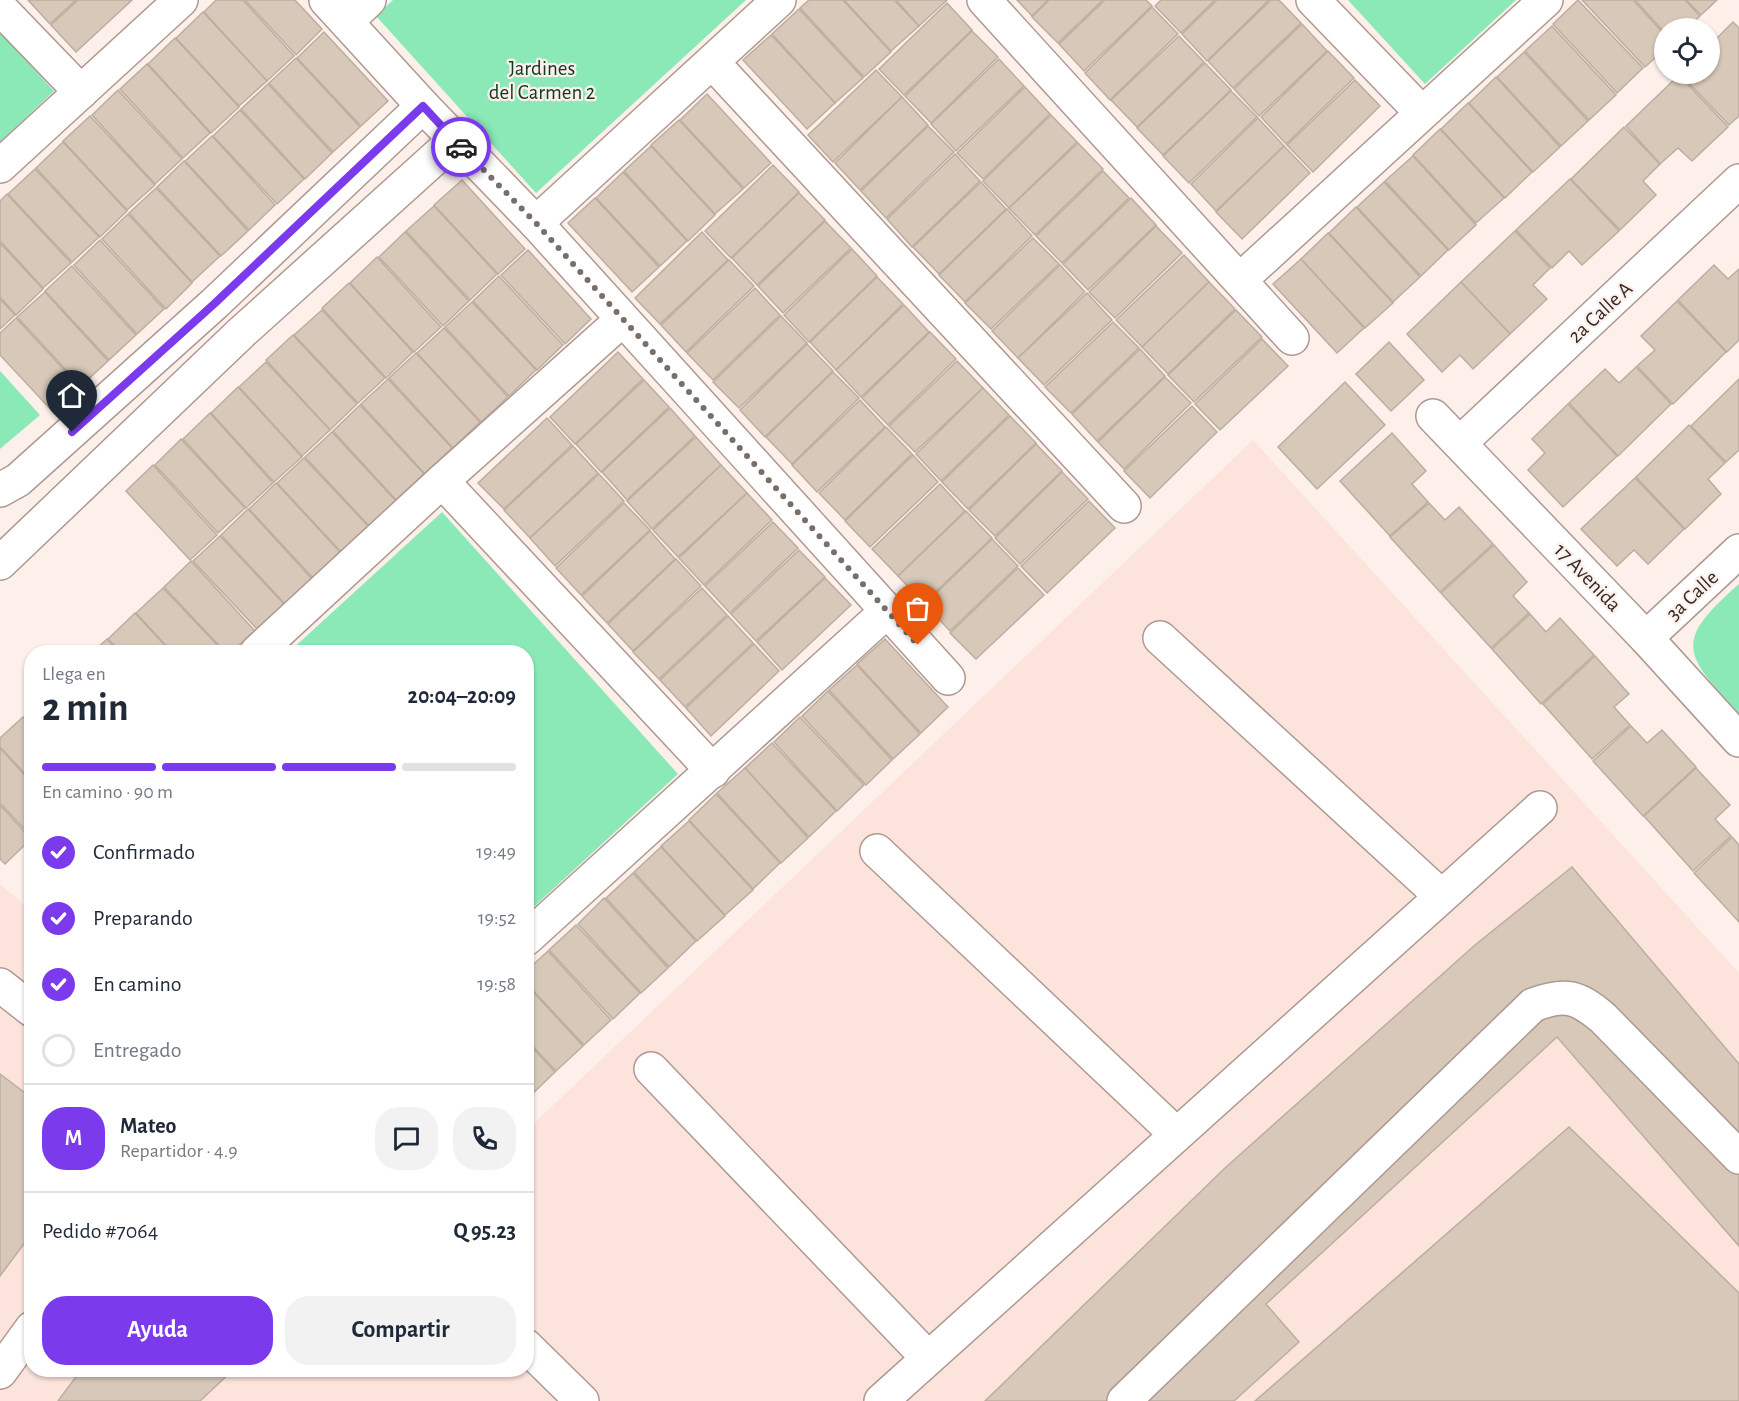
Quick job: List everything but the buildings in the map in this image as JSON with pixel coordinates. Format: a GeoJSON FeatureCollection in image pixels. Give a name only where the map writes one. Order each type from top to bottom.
{"type":"FeatureCollection","features":[{"type":"Feature","properties":{"kind":"street"},"geometry":{"type":"LineString","coordinates":[[0,166],[181,0]]}},
{"type":"Feature","properties":{"kind":"street"},"geometry":{"type":"LineString","coordinates":[[536,223],[714,63],[779,0]]}},
{"type":"Feature","properties":{"kind":"street"},"geometry":{"type":"LineString","coordinates":[[984,0],[1292,338]]}},
{"type":"Feature","properties":{"kind":"street"},"geometry":{"type":"LineString","coordinates":[[1313,0],[1422,113]]}},
{"type":"Feature","properties":{"kind":"street"},"geometry":{"type":"LineString","coordinates":[[1240,280],[1546,0]]}},
{"type":"Feature","properties":{"kind":"street"},"geometry":{"type":"LineString","coordinates":[[347,7],[423,106],[536,223],[948,678]]}},
{"type":"Feature","properties":{"kind":"street"},"geometry":{"type":"LineString","coordinates":[[0,8],[81,92]]}},
{"type":"Feature","properties":{"kind":"street"},"geometry":{"type":"LineString","coordinates":[[714,63],[1124,506]]}},
{"type":"Feature","properties":{"kind":"street"},"geometry":{"type":"LineString","coordinates":[[48,518],[9,485],[214,304],[423,106]]}},
{"type":"Feature","properties":{"kind":"street"},"geometry":{"type":"LineString","coordinates":[[0,563],[242,332],[455,140]]}},
{"type":"Feature","properties":{"kind":"street","name":"2a Calle A"},"geometry":{"type":"LineString","coordinates":[[1460,443],[1739,181]]}},
{"type":"Feature","properties":{"kind":"street"},"geometry":{"type":"LineString","coordinates":[[214,304],[242,332]]}},
{"type":"Feature","properties":{"kind":"street"},"geometry":{"type":"LineString","coordinates":[[265,645],[442,481],[622,320]]}},
{"type":"Feature","properties":{"kind":"street","name":"17 Avenida"},"geometry":{"type":"LineString","coordinates":[[1433,416],[1646,638],[1739,740]]}},
{"type":"Feature","properties":{"kind":"street"},"geometry":{"type":"LineString","coordinates":[[442,481],[712,771]]}},
{"type":"Feature","properties":{"kind":"street","name":"3a Calle"},"geometry":{"type":"LineString","coordinates":[[1646,638],[1739,551]]}},
{"type":"Feature","properties":{"kind":"street"},"geometry":{"type":"LineString","coordinates":[[534,932],[887,611]]}},
{"type":"Feature","properties":{"kind":"street"},"geometry":{"type":"LineString","coordinates":[[1160,638],[1440,895]]}},
{"type":"Feature","properties":{"kind":"street"},"geometry":{"type":"LineString","coordinates":[[881,1401],[1440,895],[1540,808]]}},
{"type":"Feature","properties":{"kind":"street"},"geometry":{"type":"LineString","coordinates":[[877,850],[1176,1134]]}},
{"type":"Feature","properties":{"kind":"street"},"geometry":{"type":"LineString","coordinates":[[0,985],[24,1004]]}},
{"type":"Feature","properties":{"kind":"street"},"geometry":{"type":"LineString","coordinates":[[1124,1401],[1533,1005],[1551,998],[1582,1000],[1603,1018],[1739,1157]]}},
{"type":"Feature","properties":{"kind":"street"},"geometry":{"type":"LineString","coordinates":[[651,1069],[928,1358]]}},
{"type":"Feature","properties":{"kind":"street"},"geometry":{"type":"LineString","coordinates":[[0,1372],[24,1339]]}},
{"type":"Feature","properties":{"kind":"street"},"geometry":{"type":"LineString","coordinates":[[534,1354],[582,1401]]}},
{"type":"Feature","properties":{"kind":"shaded area"},"geometry":{"type":"Polygon","coordinates":[[[1253,440],[1739,973],[1739,1401],[0,1401],[0,884],[24,904],[24,1377],[534,1377],[534,1123],[1253,440]]]}},
{"type":"Feature","properties":{"kind":"green space","name":"Jardines del Carmen 2"},"geometry":{"type":"Polygon","coordinates":[[[393,0],[746,0],[536,193],[376,16],[393,0]]]}},
{"type":"Feature","properties":{"kind":"green space"},"geometry":{"type":"Polygon","coordinates":[[[1348,0],[1516,0],[1425,84],[1348,0]]]}},
{"type":"Feature","properties":{"kind":"green space"},"geometry":{"type":"Polygon","coordinates":[[[0,32],[54,91],[0,142],[0,32]]]}},
{"type":"Feature","properties":{"kind":"green space"},"geometry":{"type":"Polygon","coordinates":[[[0,371],[40,415],[0,449],[0,371]]]}},
{"type":"Feature","properties":{"kind":"green space"},"geometry":{"type":"Polygon","coordinates":[[[442,512],[678,774],[534,907],[534,645],[297,645],[442,512]]]}},
{"type":"Feature","properties":{"kind":"green space"},"geometry":{"type":"Polygon","coordinates":[[[1739,584],[1739,714],[1706,676],[1697,661],[1693,648],[1695,635],[1703,620],[1739,584]]]}},
{"type":"Feature","properties":{"kind":"way so far"},"geometry":{"type":"LineString","coordinates":[[461,147],[536,223],[918,645]]}},
{"type":"Feature","properties":{"kind":"route"},"geometry":{"type":"LineString","coordinates":[[72,432],[214,304],[423,106],[461,147]]}}]}
